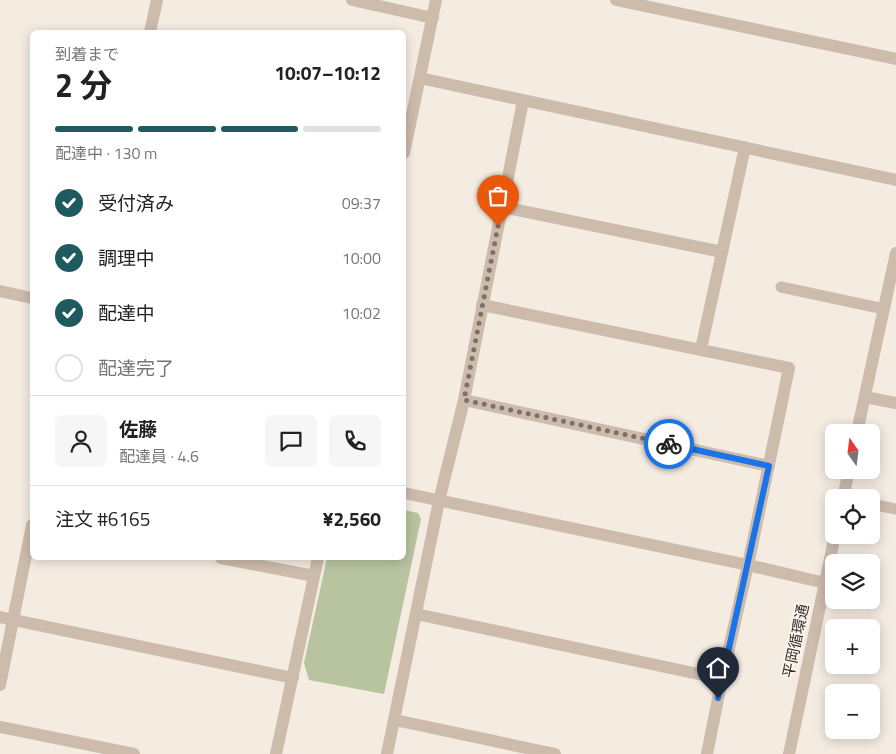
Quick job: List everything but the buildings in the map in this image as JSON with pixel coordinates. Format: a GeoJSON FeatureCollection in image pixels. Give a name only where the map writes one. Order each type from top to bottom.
{"type":"FeatureCollection","features":[{"type":"Feature","properties":{"kind":"street"},"geometry":{"type":"LineString","coordinates":[[150,30],[157,0]]}},
{"type":"Feature","properties":{"kind":"street"},"geometry":{"type":"LineString","coordinates":[[352,0],[432,18]]}},
{"type":"Feature","properties":{"kind":"street"},"geometry":{"type":"LineString","coordinates":[[406,134],[408,115],[420,78],[436,0]]}},
{"type":"Feature","properties":{"kind":"street"},"geometry":{"type":"LineString","coordinates":[[616,0],[896,59]]}},
{"type":"Feature","properties":{"kind":"street"},"geometry":{"type":"LineString","coordinates":[[420,78],[896,180]]}},
{"type":"Feature","properties":{"kind":"street"},"geometry":{"type":"LineString","coordinates":[[387,754],[439,501],[464,400],[523,101]]}},
{"type":"Feature","properties":{"kind":"street"},"geometry":{"type":"LineString","coordinates":[[700,349],[745,147]]}},
{"type":"Feature","properties":{"kind":"street"},"geometry":{"type":"LineString","coordinates":[[502,207],[722,252]]}},
{"type":"Feature","properties":{"kind":"street"},"geometry":{"type":"LineString","coordinates":[[860,424],[896,253]]}},
{"type":"Feature","properties":{"kind":"street"},"geometry":{"type":"LineString","coordinates":[[0,291],[30,298]]}},
{"type":"Feature","properties":{"kind":"street"},"geometry":{"type":"LineString","coordinates":[[482,305],[789,368],[707,754]]}},
{"type":"Feature","properties":{"kind":"street"},"geometry":{"type":"LineString","coordinates":[[865,396],[896,403]]}},
{"type":"Feature","properties":{"kind":"street"},"geometry":{"type":"LineString","coordinates":[[464,400],[769,466]]}},
{"type":"Feature","properties":{"kind":"street"},"geometry":{"type":"LineString","coordinates":[[406,493],[748,565],[825,583]]}},
{"type":"Feature","properties":{"kind":"street"},"geometry":{"type":"LineString","coordinates":[[0,685],[30,534]]}},
{"type":"Feature","properties":{"kind":"street"},"geometry":{"type":"LineString","coordinates":[[231,560],[314,576]]}},
{"type":"Feature","properties":{"kind":"street"},"geometry":{"type":"LineString","coordinates":[[276,754],[318,560]]}},
{"type":"Feature","properties":{"kind":"street","name":"平岡循環通"},"geometry":{"type":"LineString","coordinates":[[789,754],[825,583]]}},
{"type":"Feature","properties":{"kind":"street"},"geometry":{"type":"LineString","coordinates":[[416,614],[722,679]]}},
{"type":"Feature","properties":{"kind":"street"},"geometry":{"type":"LineString","coordinates":[[0,617],[293,678]]}},
{"type":"Feature","properties":{"kind":"street"},"geometry":{"type":"LineString","coordinates":[[395,720],[555,754]]}},
{"type":"Feature","properties":{"kind":"street"},"geometry":{"type":"LineString","coordinates":[[0,727],[134,754]]}},
{"type":"Feature","properties":{"kind":"lane"},"geometry":{"type":"LineString","coordinates":[[781,287],[884,309]]}},
{"type":"Feature","properties":{"kind":"lane"},"geometry":{"type":"LineString","coordinates":[[880,506],[896,509]]}},
{"type":"Feature","properties":{"kind":"green space"},"geometry":{"type":"Polygon","coordinates":[[[406,510],[418,513],[421,519],[384,694],[309,680],[304,663],[327,560],[406,560],[406,510]]]}},
{"type":"Feature","properties":{"kind":"way so far"},"geometry":{"type":"LineString","coordinates":[[498,226],[464,400],[669,444]]}},
{"type":"Feature","properties":{"kind":"route"},"geometry":{"type":"LineString","coordinates":[[669,444],[769,466],[718,698]]}}]}
